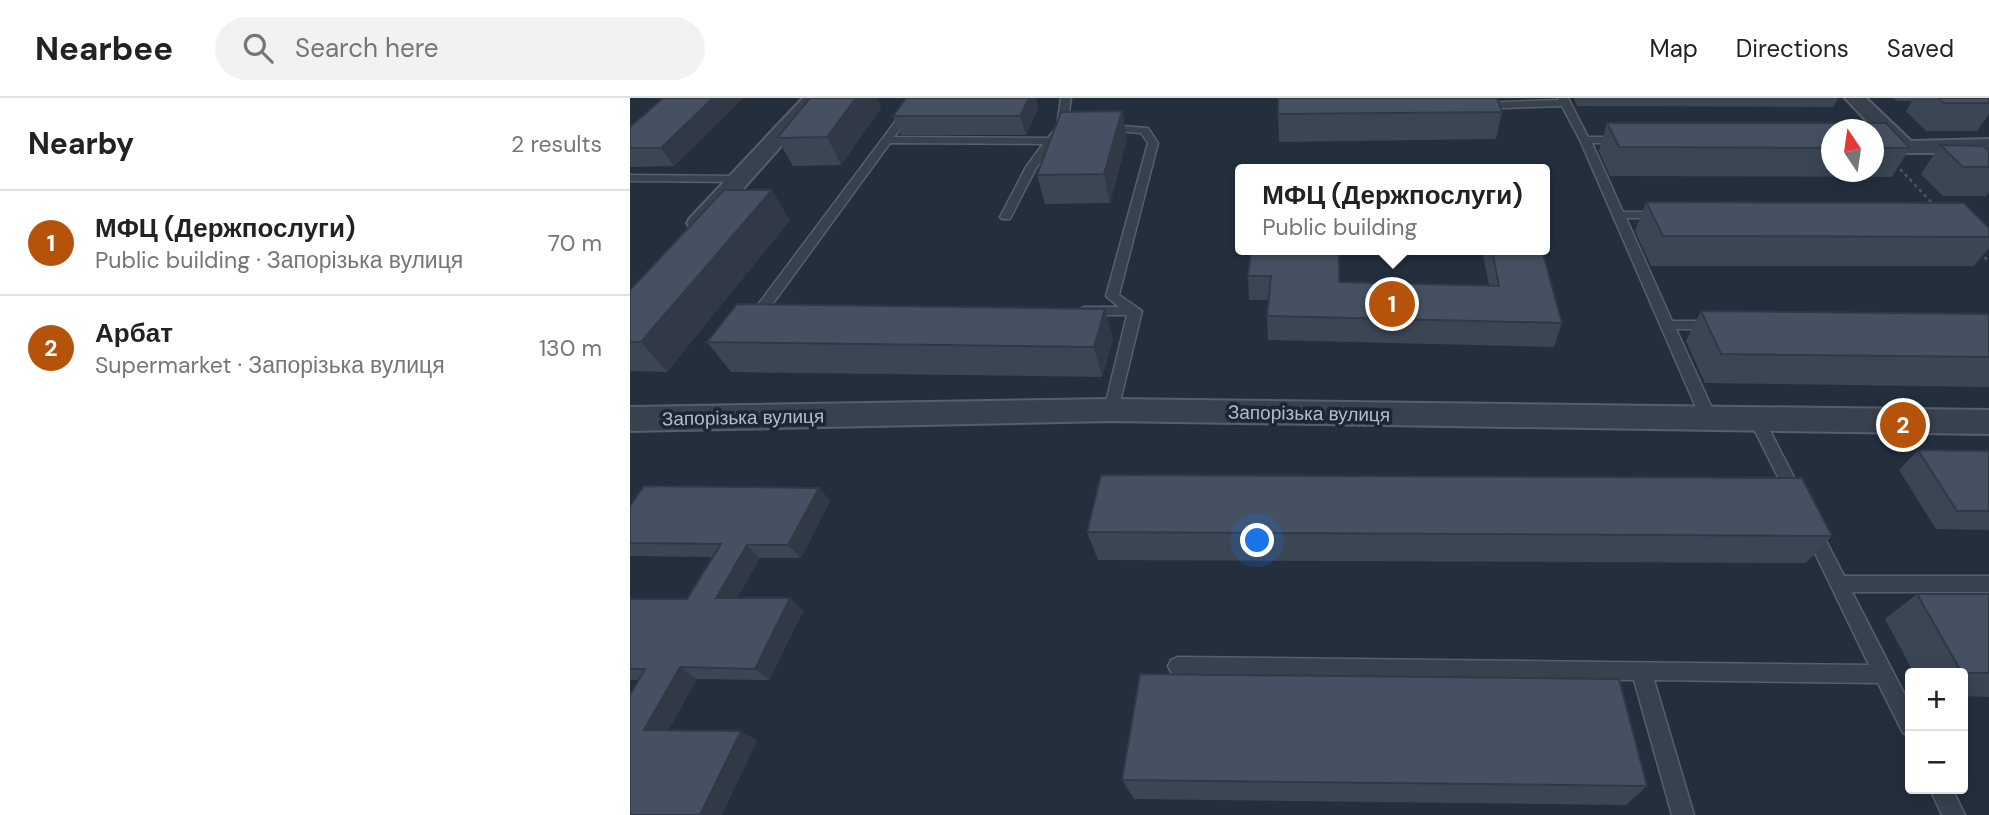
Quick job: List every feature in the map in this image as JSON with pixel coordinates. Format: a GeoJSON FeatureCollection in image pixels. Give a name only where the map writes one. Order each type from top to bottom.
{"type":"FeatureCollection","features":[{"type":"Feature","properties":{"kind":"street"},"geometry":{"type":"LineString","coordinates":[[685,238],[814,98]]}},
{"type":"Feature","properties":{"kind":"street"},"geometry":{"type":"LineString","coordinates":[[1855,98],[1895,143],[1989,146]]}},
{"type":"Feature","properties":{"kind":"street","name":"Запорізька вулиця"},"geometry":{"type":"LineString","coordinates":[[630,419],[1111,410],[1989,422]]}},
{"type":"Feature","properties":{"kind":"lane"},"geometry":{"type":"LineString","coordinates":[[746,331],[770,309],[918,98]]}},
{"type":"Feature","properties":{"kind":"lane"},"geometry":{"type":"LineString","coordinates":[[1006,217],[1031,167],[1062,127],[1066,98]]}},
{"type":"Feature","properties":{"kind":"lane"},"geometry":{"type":"LineString","coordinates":[[1464,106],[1564,100],[1585,140],[1709,419]]}},
{"type":"Feature","properties":{"kind":"lane"},"geometry":{"type":"LineString","coordinates":[[1062,127],[1076,127]]}},
{"type":"Feature","properties":{"kind":"lane"},"geometry":{"type":"LineString","coordinates":[[1089,128],[1144,130],[1153,143],[1112,296],[1135,311]]}},
{"type":"Feature","properties":{"kind":"lane"},"geometry":{"type":"LineString","coordinates":[[1585,140],[1640,140]]}},
{"type":"Feature","properties":{"kind":"lane"},"geometry":{"type":"LineString","coordinates":[[888,141],[1051,141]]}},
{"type":"Feature","properties":{"kind":"lane"},"geometry":{"type":"LineString","coordinates":[[630,178],[741,179]]}},
{"type":"Feature","properties":{"kind":"lane"},"geometry":{"type":"LineString","coordinates":[[1618,215],[1672,215]]}},
{"type":"Feature","properties":{"kind":"lane"},"geometry":{"type":"LineString","coordinates":[[1066,311],[1135,311]]}},
{"type":"Feature","properties":{"kind":"lane"},"geometry":{"type":"LineString","coordinates":[[1111,410],[1135,311]]}},
{"type":"Feature","properties":{"kind":"lane"},"geometry":{"type":"LineString","coordinates":[[1667,325],[1723,325]]}},
{"type":"Feature","properties":{"kind":"lane"},"geometry":{"type":"LineString","coordinates":[[1757,419],[1905,716]]}},
{"type":"Feature","properties":{"kind":"lane"},"geometry":{"type":"LineString","coordinates":[[1839,584],[1989,584]]}},
{"type":"Feature","properties":{"kind":"lane"},"geometry":{"type":"LineString","coordinates":[[1178,666],[1884,674]]}},
{"type":"Feature","properties":{"kind":"lane"},"geometry":{"type":"LineString","coordinates":[[1641,671],[1683,815]]}},
{"type":"Feature","properties":{"kind":"lane"},"geometry":{"type":"LineString","coordinates":[[1944,794],[1954,815]]}},
{"type":"Feature","properties":{"kind":"path"},"geometry":{"type":"LineString","coordinates":[[1895,143],[1891,161],[1936,207]]}},
{"type":"Feature","properties":{"kind":"path"},"geometry":{"type":"LineString","coordinates":[[1971,243],[1989,262]]}},
{"type":"Feature","properties":{"kind":"building"},"geometry":{"type":"Polygon","coordinates":[[[663,98],[713,98],[661,148],[630,148],[630,127],[663,98]]]}},
{"type":"Feature","properties":{"kind":"building"},"geometry":{"type":"Polygon","coordinates":[[[810,98],[856,98],[827,137],[777,138],[810,98]]]}},
{"type":"Feature","properties":{"kind":"building"},"geometry":{"type":"Polygon","coordinates":[[[906,98],[1029,98],[1020,116],[893,116],[906,98]]]}},
{"type":"Feature","properties":{"kind":"building"},"geometry":{"type":"Polygon","coordinates":[[[1278,98],[1497,98],[1502,112],[1278,114],[1278,98]]]}},
{"type":"Feature","properties":{"kind":"building"},"geometry":{"type":"Polygon","coordinates":[[[1938,98],[1989,98],[1989,103],[1944,103],[1938,98]]]}},
{"type":"Feature","properties":{"kind":"building"},"geometry":{"type":"Polygon","coordinates":[[[1122,111],[1104,174],[1037,175],[1061,112],[1122,111]]]}},
{"type":"Feature","properties":{"kind":"building"},"geometry":{"type":"Polygon","coordinates":[[[1607,123],[1821,123],[1821,148],[1619,147],[1607,123]]]}},
{"type":"Feature","properties":{"kind":"building"},"geometry":{"type":"Polygon","coordinates":[[[1884,123],[1886,123],[1910,148],[1884,148],[1884,123]]]}},
{"type":"Feature","properties":{"kind":"building"},"geometry":{"type":"Polygon","coordinates":[[[1940,145],[1983,146],[1989,151],[1989,167],[1963,167],[1940,145]]]}},
{"type":"Feature","properties":{"kind":"building"},"geometry":{"type":"Polygon","coordinates":[[[724,190],[772,190],[641,342],[630,342],[630,290],[724,190]]]}},
{"type":"Feature","properties":{"kind":"building"},"geometry":{"type":"Polygon","coordinates":[[[1646,202],[1964,203],[1989,228],[1989,237],[1663,236],[1646,202]]]}},
{"type":"Feature","properties":{"kind":"building"},"geometry":{"type":"Polygon","coordinates":[[[1250,255],[1339,255],[1339,282],[1499,286],[1493,255],[1543,255],[1562,323],[1267,316],[1271,276],[1248,276],[1250,255]]]}},
{"type":"Feature","properties":{"kind":"building"},"geometry":{"type":"Polygon","coordinates":[[[737,304],[1105,309],[1094,347],[707,342],[737,304]]]}},
{"type":"Feature","properties":{"kind":"building"},"geometry":{"type":"Polygon","coordinates":[[[1701,311],[1989,314],[1989,357],[1721,354],[1701,311]]]}},
{"type":"Feature","properties":{"kind":"building"},"geometry":{"type":"Polygon","coordinates":[[[1918,450],[1989,451],[1989,511],[1957,511],[1918,450]]]}},
{"type":"Feature","properties":{"kind":"building"},"geometry":{"type":"Polygon","coordinates":[[[1101,475],[1802,478],[1832,536],[1087,532],[1101,475]]]}},
{"type":"Feature","properties":{"kind":"building"},"geometry":{"type":"Polygon","coordinates":[[[644,486],[819,488],[788,545],[747,545],[716,598],[790,598],[755,669],[680,667],[644,730],[741,731],[700,815],[630,815],[630,695],[645,669],[630,669],[630,599],[687,599],[721,544],[630,543],[630,506],[644,486]]]}},
{"type":"Feature","properties":{"kind":"building"},"geometry":{"type":"Polygon","coordinates":[[[1917,594],[1989,594],[1989,673],[1968,673],[1968,668],[1959,668],[1917,594]]]}},
{"type":"Feature","properties":{"kind":"building"},"geometry":{"type":"Polygon","coordinates":[[[1140,674],[1619,679],[1647,786],[1122,780],[1140,674]]]}},
{"type":"Feature","properties":{"kind":"place","name":"МФЦ (Держпослуги)"},"geometry":{"type":"Point","coordinates":[1392,304]}},
{"type":"Feature","properties":{"kind":"place","name":"Арбат"},"geometry":{"type":"Point","coordinates":[1903,425]}}]}
